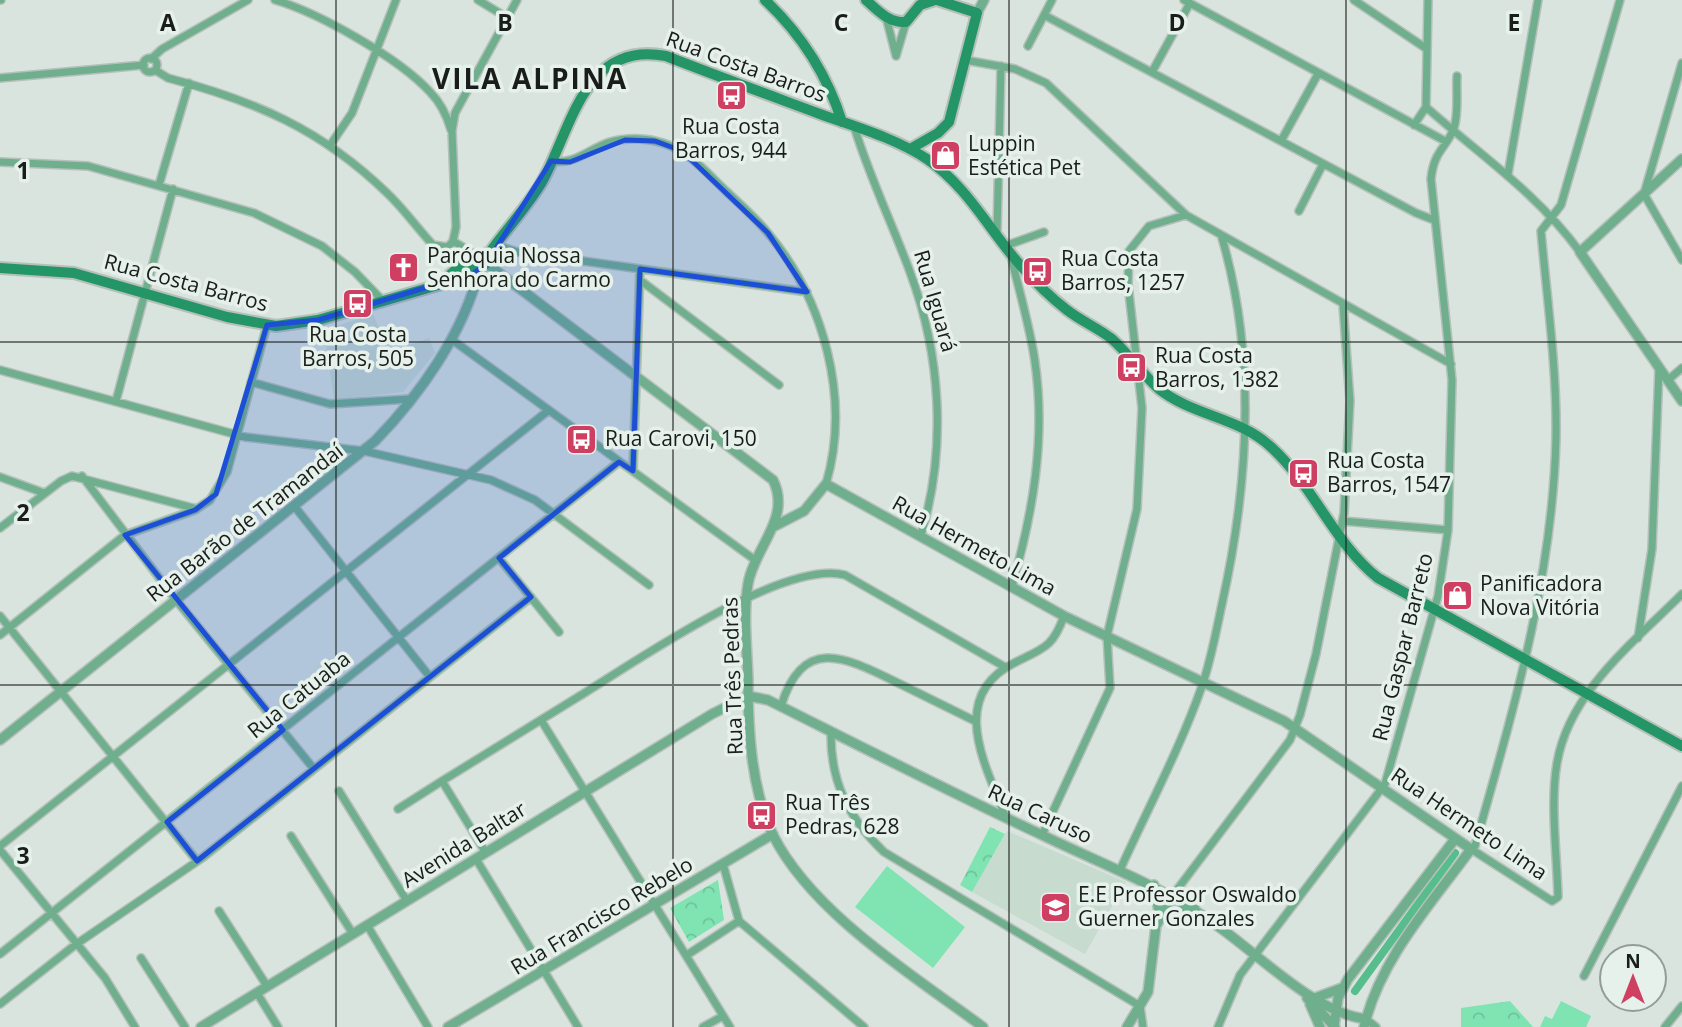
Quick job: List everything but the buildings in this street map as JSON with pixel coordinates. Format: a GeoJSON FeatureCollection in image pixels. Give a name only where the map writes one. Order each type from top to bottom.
{"type":"FeatureCollection","features":[{"type":"Feature","properties":{"kind":"main road"},"geometry":{"type":"LineString","coordinates":[[765,0],[807,47],[835,100],[842,122]]}},
{"type":"Feature","properties":{"kind":"main road"},"geometry":{"type":"LineString","coordinates":[[866,0],[886,18],[906,22],[915,6],[936,0],[944,0],[977,13],[949,122],[938,134],[910,149]]}},
{"type":"Feature","properties":{"kind":"main road","name":"Rua Costa Barros"},"geometry":{"type":"LineString","coordinates":[[442,282],[461,265],[481,263],[542,182],[585,91],[607,67],[634,54],[666,57],[854,126],[910,149],[950,177],[1007,249],[1052,298],[1112,340],[1171,397],[1247,429],[1284,459],[1340,540],[1378,578],[1682,746]]}},
{"type":"Feature","properties":{"kind":"main road"},"geometry":{"type":"LineString","coordinates":[[465,277],[467,268],[481,263]]}},
{"type":"Feature","properties":{"kind":"main road","name":"Rua Costa Barros"},"geometry":{"type":"LineString","coordinates":[[0,268],[74,273],[267,325],[318,320],[465,277]]}},
{"type":"Feature","properties":{"kind":"street"},"geometry":{"type":"LineString","coordinates":[[0,78],[144,65],[162,49],[248,0]]}},
{"type":"Feature","properties":{"kind":"street"},"geometry":{"type":"LineString","coordinates":[[275,0],[323,21],[375,51],[429,90],[447,115],[452,131],[456,228],[451,244],[461,265]]}},
{"type":"Feature","properties":{"kind":"street"},"geometry":{"type":"LineString","coordinates":[[331,144],[352,113],[396,0]]}},
{"type":"Feature","properties":{"kind":"street"},"geometry":{"type":"LineString","coordinates":[[478,0],[506,17]]}},
{"type":"Feature","properties":{"kind":"street"},"geometry":{"type":"LineString","coordinates":[[452,131],[459,102],[517,0]]}},
{"type":"Feature","properties":{"kind":"street"},"geometry":{"type":"LineString","coordinates":[[977,13],[984,0]]}},
{"type":"Feature","properties":{"kind":"street"},"geometry":{"type":"LineString","coordinates":[[1028,46],[1052,0]]}},
{"type":"Feature","properties":{"kind":"street"},"geometry":{"type":"LineString","coordinates":[[1354,0],[1427,49]]}},
{"type":"Feature","properties":{"kind":"street"},"geometry":{"type":"LineString","coordinates":[[1414,125],[1426,107],[1428,0]]}},
{"type":"Feature","properties":{"kind":"street"},"geometry":{"type":"LineString","coordinates":[[1508,174],[1538,0]]}},
{"type":"Feature","properties":{"kind":"street"},"geometry":{"type":"LineString","coordinates":[[1376,1027],[1363,1021],[1379,984],[1400,947],[1475,846],[1527,660],[1542,584],[1554,471],[1554,371],[1541,231],[1561,205],[1620,1],[1629,0]]}},
{"type":"Feature","properties":{"kind":"street"},"geometry":{"type":"LineString","coordinates":[[1152,72],[1193,3],[1318,74],[1445,141]]}},
{"type":"Feature","properties":{"kind":"street"},"geometry":{"type":"LineString","coordinates":[[1044,15],[1434,220]]}},
{"type":"Feature","properties":{"kind":"street"},"geometry":{"type":"LineString","coordinates":[[886,18],[896,56],[906,22]]}},
{"type":"Feature","properties":{"kind":"street"},"geometry":{"type":"LineString","coordinates":[[152,59],[157,64],[155,70]]}},
{"type":"Feature","properties":{"kind":"street"},"geometry":{"type":"LineString","coordinates":[[965,60],[1001,66],[1032,75],[1046,83],[1186,215],[1222,238],[1451,364]]}},
{"type":"Feature","properties":{"kind":"street"},"geometry":{"type":"LineString","coordinates":[[1682,63],[1644,194],[1682,260]]}},
{"type":"Feature","properties":{"kind":"street"},"geometry":{"type":"LineString","coordinates":[[144,65],[148,72],[155,70],[257,105],[331,144],[387,193],[437,247],[451,244],[481,263]]}},
{"type":"Feature","properties":{"kind":"street"},"geometry":{"type":"LineString","coordinates":[[996,233],[1001,66]]}},
{"type":"Feature","properties":{"kind":"street"},"geometry":{"type":"LineString","coordinates":[[1282,141],[1318,74]]}},
{"type":"Feature","properties":{"kind":"street"},"geometry":{"type":"LineString","coordinates":[[1452,131],[1457,76]]}},
{"type":"Feature","properties":{"kind":"street"},"geometry":{"type":"LineString","coordinates":[[159,185],[190,83]]}},
{"type":"Feature","properties":{"kind":"street"},"geometry":{"type":"LineString","coordinates":[[1426,107],[1452,131],[1508,174],[1552,215],[1682,401]]}},
{"type":"Feature","properties":{"kind":"street","name":"Rua Iguará"},"geometry":{"type":"LineString","coordinates":[[854,126],[918,296],[930,345],[938,427],[932,484],[921,535]]}},
{"type":"Feature","properties":{"kind":"street","name":"Rua Gaspar Barreto"},"geometry":{"type":"LineString","coordinates":[[1218,1027],[1230,993],[1256,954],[1383,787],[1434,610],[1448,530],[1451,364],[1434,220],[1432,168],[1452,131]]}},
{"type":"Feature","properties":{"kind":"street"},"geometry":{"type":"LineString","coordinates":[[551,161],[570,162],[610,142],[625,140],[655,141],[682,151],[768,233],[807,292],[825,346],[834,403],[833,443],[826,484],[804,511],[773,527]]}},
{"type":"Feature","properties":{"kind":"street"},"geometry":{"type":"LineString","coordinates":[[1580,252],[1682,159]]}},
{"type":"Feature","properties":{"kind":"street"},"geometry":{"type":"LineString","coordinates":[[0,162],[76,165],[159,185],[254,213],[299,233],[355,272],[382,300]]}},
{"type":"Feature","properties":{"kind":"street"},"geometry":{"type":"LineString","coordinates":[[1299,211],[1323,164]]}},
{"type":"Feature","properties":{"kind":"street"},"geometry":{"type":"LineString","coordinates":[[116,401],[173,189]]}},
{"type":"Feature","properties":{"kind":"street"},"geometry":{"type":"LineString","coordinates":[[1042,835],[1110,688],[1107,636],[1137,509],[1142,447],[1139,367],[1128,284],[1129,251],[1149,226],[1186,215]]}},
{"type":"Feature","properties":{"kind":"street"},"geometry":{"type":"LineString","coordinates":[[1012,586],[1034,497],[1038,417],[1035,358],[1007,249],[1044,232]]}},
{"type":"Feature","properties":{"kind":"street"},"geometry":{"type":"LineString","coordinates":[[1120,870],[1203,683],[1231,557],[1247,429],[1240,317],[1222,238]]}},
{"type":"Feature","properties":{"kind":"street"},"geometry":{"type":"LineString","coordinates":[[492,248],[807,292]]}},
{"type":"Feature","properties":{"kind":"street","name":"Rua Barão de Tramandaí"},"geometry":{"type":"LineString","coordinates":[[0,740],[364,451],[410,399],[451,339],[470,297],[481,263]]}},
{"type":"Feature","properties":{"kind":"street","name":"Rua Três Pedras"},"geometry":{"type":"LineString","coordinates":[[481,263],[637,376],[773,480],[779,507],[773,527],[755,560],[747,597],[748,696],[753,759],[773,834],[811,887],[835,911],[983,1027]]}},
{"type":"Feature","properties":{"kind":"street"},"geometry":{"type":"LineString","coordinates":[[633,471],[640,269]]}},
{"type":"Feature","properties":{"kind":"street"},"geometry":{"type":"LineString","coordinates":[[465,277],[470,297]]}},
{"type":"Feature","properties":{"kind":"street"},"geometry":{"type":"LineString","coordinates":[[640,280],[779,385]]}},
{"type":"Feature","properties":{"kind":"street"},"geometry":{"type":"LineString","coordinates":[[1127,1027],[1148,992],[1153,943],[1160,917],[1296,728],[1316,654],[1343,521],[1350,401],[1343,305]]}},
{"type":"Feature","properties":{"kind":"street"},"geometry":{"type":"LineString","coordinates":[[0,635],[125,535],[197,509],[210,500],[223,482],[267,325]]}},
{"type":"Feature","properties":{"kind":"street"},"geometry":{"type":"LineString","coordinates":[[451,339],[755,560]]}},
{"type":"Feature","properties":{"kind":"street"},"geometry":{"type":"LineString","coordinates":[[1638,639],[1654,516],[1660,366]]}},
{"type":"Feature","properties":{"kind":"street"},"geometry":{"type":"LineString","coordinates":[[1668,380],[1682,368]]}},
{"type":"Feature","properties":{"kind":"street"},"geometry":{"type":"LineString","coordinates":[[0,370],[236,435],[364,451],[470,474],[510,487],[555,513],[649,585]]}},
{"type":"Feature","properties":{"kind":"street"},"geometry":{"type":"LineString","coordinates":[[251,382],[330,404],[410,399]]}},
{"type":"Feature","properties":{"kind":"street"},"geometry":{"type":"LineString","coordinates":[[135,1027],[105,978],[75,945],[0,848],[549,410]]}},
{"type":"Feature","properties":{"kind":"street","name":"Rua Catuaba"},"geometry":{"type":"LineString","coordinates":[[0,954],[619,462]]}},
{"type":"Feature","properties":{"kind":"street"},"geometry":{"type":"LineString","coordinates":[[0,528],[66,477],[82,476],[197,509]]}},
{"type":"Feature","properties":{"kind":"street"},"geometry":{"type":"LineString","coordinates":[[82,476],[176,600],[314,769]]}},
{"type":"Feature","properties":{"kind":"street"},"geometry":{"type":"LineString","coordinates":[[0,477],[44,493]]}},
{"type":"Feature","properties":{"kind":"street","name":"Rua Hermeto Lima"},"geometry":{"type":"LineString","coordinates":[[826,484],[1065,616],[1296,728],[1455,839],[1548,899],[1557,900],[1556,766],[1567,733],[1587,693]]}},
{"type":"Feature","properties":{"kind":"street"},"geometry":{"type":"LineString","coordinates":[[295,507],[430,677]]}},
{"type":"Feature","properties":{"kind":"street"},"geometry":{"type":"LineString","coordinates":[[1343,521],[1448,530]]}},
{"type":"Feature","properties":{"kind":"street"},"geometry":{"type":"LineString","coordinates":[[499,558],[559,632]]}},
{"type":"Feature","properties":{"kind":"street"},"geometry":{"type":"LineString","coordinates":[[398,809],[747,597],[823,573],[845,575],[1005,667]]}},
{"type":"Feature","properties":{"kind":"street"},"geometry":{"type":"LineString","coordinates":[[1587,693],[1682,594]]}},
{"type":"Feature","properties":{"kind":"street"},"geometry":{"type":"LineString","coordinates":[[0,1004],[75,945],[197,861],[531,597]]}},
{"type":"Feature","properties":{"kind":"street"},"geometry":{"type":"LineString","coordinates":[[1006,818],[977,743],[975,721],[984,693],[1005,667],[1050,645],[1065,616]]}},
{"type":"Feature","properties":{"kind":"street"},"geometry":{"type":"LineString","coordinates":[[0,617],[197,861]]}},
{"type":"Feature","properties":{"kind":"street"},"geometry":{"type":"LineString","coordinates":[[781,706],[794,674],[819,659],[833,657],[864,665],[975,721]]}},
{"type":"Feature","properties":{"kind":"street","name":"Rua Caruso"},"geometry":{"type":"LineString","coordinates":[[748,696],[781,706],[1006,818],[1174,895],[1256,954],[1308,996],[1335,1027]]}},
{"type":"Feature","properties":{"kind":"street","name":"Avenida Baltar"},"geometry":{"type":"LineString","coordinates":[[201,1027],[584,792],[748,696]]}},
{"type":"Feature","properties":{"kind":"street"},"geometry":{"type":"LineString","coordinates":[[541,720],[730,1027]]}},
{"type":"Feature","properties":{"kind":"street"},"geometry":{"type":"LineString","coordinates":[[831,732],[831,762],[841,796],[864,831],[884,852],[1140,1006]]}},
{"type":"Feature","properties":{"kind":"street"},"geometry":{"type":"LineString","coordinates":[[442,781],[486,853]]}},
{"type":"Feature","properties":{"kind":"street"},"geometry":{"type":"LineString","coordinates":[[1584,976],[1682,786]]}},
{"type":"Feature","properties":{"kind":"street"},"geometry":{"type":"LineString","coordinates":[[339,791],[407,901]]}},
{"type":"Feature","properties":{"kind":"street","name":"Rua Francisco Rebelo"},"geometry":{"type":"LineString","coordinates":[[448,1027],[773,834]]}},
{"type":"Feature","properties":{"kind":"street"},"geometry":{"type":"LineString","coordinates":[[292,836],[352,934]]}},
{"type":"Feature","properties":{"kind":"street"},"geometry":{"type":"LineString","coordinates":[[1335,1027],[1342,988],[1455,839]]}},
{"type":"Feature","properties":{"kind":"street"},"geometry":{"type":"LineString","coordinates":[[476,859],[578,1027]]}},
{"type":"Feature","properties":{"kind":"street"},"geometry":{"type":"LineString","coordinates":[[723,864],[739,921],[864,1027]]}},
{"type":"Feature","properties":{"kind":"street"},"geometry":{"type":"LineString","coordinates":[[1154,885],[1160,917]]}},
{"type":"Feature","properties":{"kind":"street"},"geometry":{"type":"LineString","coordinates":[[1160,917],[1195,909]]}},
{"type":"Feature","properties":{"kind":"street"},"geometry":{"type":"LineString","coordinates":[[219,911],[268,986]]}},
{"type":"Feature","properties":{"kind":"street"},"geometry":{"type":"LineString","coordinates":[[687,955],[739,921]]}},
{"type":"Feature","properties":{"kind":"street"},"geometry":{"type":"LineString","coordinates":[[367,925],[428,1027]]}},
{"type":"Feature","properties":{"kind":"street"},"geometry":{"type":"LineString","coordinates":[[141,958],[185,1027]]}},
{"type":"Feature","properties":{"kind":"street"},"geometry":{"type":"LineString","coordinates":[[1320,1027],[1308,996],[1342,988]]}},
{"type":"Feature","properties":{"kind":"street"},"geometry":{"type":"LineString","coordinates":[[257,993],[278,1027]]}},
{"type":"Feature","properties":{"kind":"street","name":"Rua Caruso"},"geometry":{"type":"LineString","coordinates":[[1308,996],[1338,1012],[1363,1021]]}},
{"type":"Feature","properties":{"kind":"street"},"geometry":{"type":"LineString","coordinates":[[1140,1006],[1143,1027]]}},
{"type":"Feature","properties":{"kind":"street"},"geometry":{"type":"LineString","coordinates":[[1665,1027],[1682,1006]]}},
{"type":"Feature","properties":{"kind":"street"},"geometry":{"type":"LineString","coordinates":[[704,1027],[723,1016]]}},
{"type":"Feature","properties":{"kind":"highlighted area"},"geometry":{"type":"Polygon","coordinates":[[[625,140],[655,141],[682,151],[768,233],[807,292],[640,269],[633,471],[619,462],[499,558],[531,597],[197,861],[167,822],[283,730],[125,535],[195,510],[216,494],[267,325],[318,320],[474,273],[486,264],[551,161],[570,162],[625,140]]]}},
{"type":"Feature","properties":{"kind":"shaded area"},"geometry":{"type":"Polygon","coordinates":[[[373,314],[389,352],[429,338],[435,353],[403,392],[334,400],[324,330],[373,314]]]}},
{"type":"Feature","properties":{"kind":"shaded area","name":"E.E Professor Oswaldo Guerner Gonzales"},"geometry":{"type":"Polygon","coordinates":[[[1007,831],[1126,882],[1085,954],[972,892],[1007,831]]]}},
{"type":"Feature","properties":{"kind":"green space"},"geometry":{"type":"Polygon","coordinates":[[[990,827],[1005,834],[972,892],[960,885],[990,827]]]}},
{"type":"Feature","properties":{"kind":"green space"},"geometry":{"type":"Polygon","coordinates":[[[887,866],[965,927],[933,968],[855,907],[887,866]]]}},
{"type":"Feature","properties":{"kind":"green space"},"geometry":{"type":"Polygon","coordinates":[[[718,880],[724,920],[689,942],[670,908],[718,880]]]}},
{"type":"Feature","properties":{"kind":"green space"},"geometry":{"type":"Polygon","coordinates":[[[1510,1001],[1533,1027],[1461,1027],[1461,1008],[1510,1001]]]}},
{"type":"Feature","properties":{"kind":"green space"},"geometry":{"type":"Polygon","coordinates":[[[1561,1001],[1591,1016],[1586,1027],[1540,1027],[1545,1016],[1552,1019],[1561,1001]]]}},
{"type":"Feature","properties":{"kind":"waterway"},"geometry":{"type":"LineString","coordinates":[[1355,991],[1455,853]]}},
{"type":"Feature","properties":{"kind":"place","name":"Rua Costa Barros, 944"},"geometry":{"type":"Point","coordinates":[731,95]}},
{"type":"Feature","properties":{"kind":"place","name":"Luppin Estética Pet"},"geometry":{"type":"Point","coordinates":[945,156]}},
{"type":"Feature","properties":{"kind":"place","name":"Paróquia Nossa Senhora do Carmo"},"geometry":{"type":"Point","coordinates":[404,268]}},
{"type":"Feature","properties":{"kind":"place","name":"Rua Costa Barros, 1257"},"geometry":{"type":"Point","coordinates":[1038,271]}},
{"type":"Feature","properties":{"kind":"place","name":"Rua Costa Barros, 505"},"geometry":{"type":"Point","coordinates":[358,303]}},
{"type":"Feature","properties":{"kind":"place","name":"Rua Costa Barros, 1382"},"geometry":{"type":"Point","coordinates":[1132,368]}},
{"type":"Feature","properties":{"kind":"place","name":"Rua Carovi, 150"},"geometry":{"type":"Point","coordinates":[582,439]}},
{"type":"Feature","properties":{"kind":"place","name":"Rua Costa Barros, 1547"},"geometry":{"type":"Point","coordinates":[1304,473]}},
{"type":"Feature","properties":{"kind":"place","name":"Panificadora Nova Vitória"},"geometry":{"type":"Point","coordinates":[1457,596]}},
{"type":"Feature","properties":{"kind":"place","name":"Rua Três Pedras, 628"},"geometry":{"type":"Point","coordinates":[762,815]}},
{"type":"Feature","properties":{"kind":"place","name":"E.E Professor Oswaldo Guerner Gonzales"},"geometry":{"type":"Point","coordinates":[1055,907]}},
{"type":"Feature","properties":{"kind":"district","name":"VILA ALPINA"},"geometry":{"type":"Point","coordinates":[530,79]}}]}
